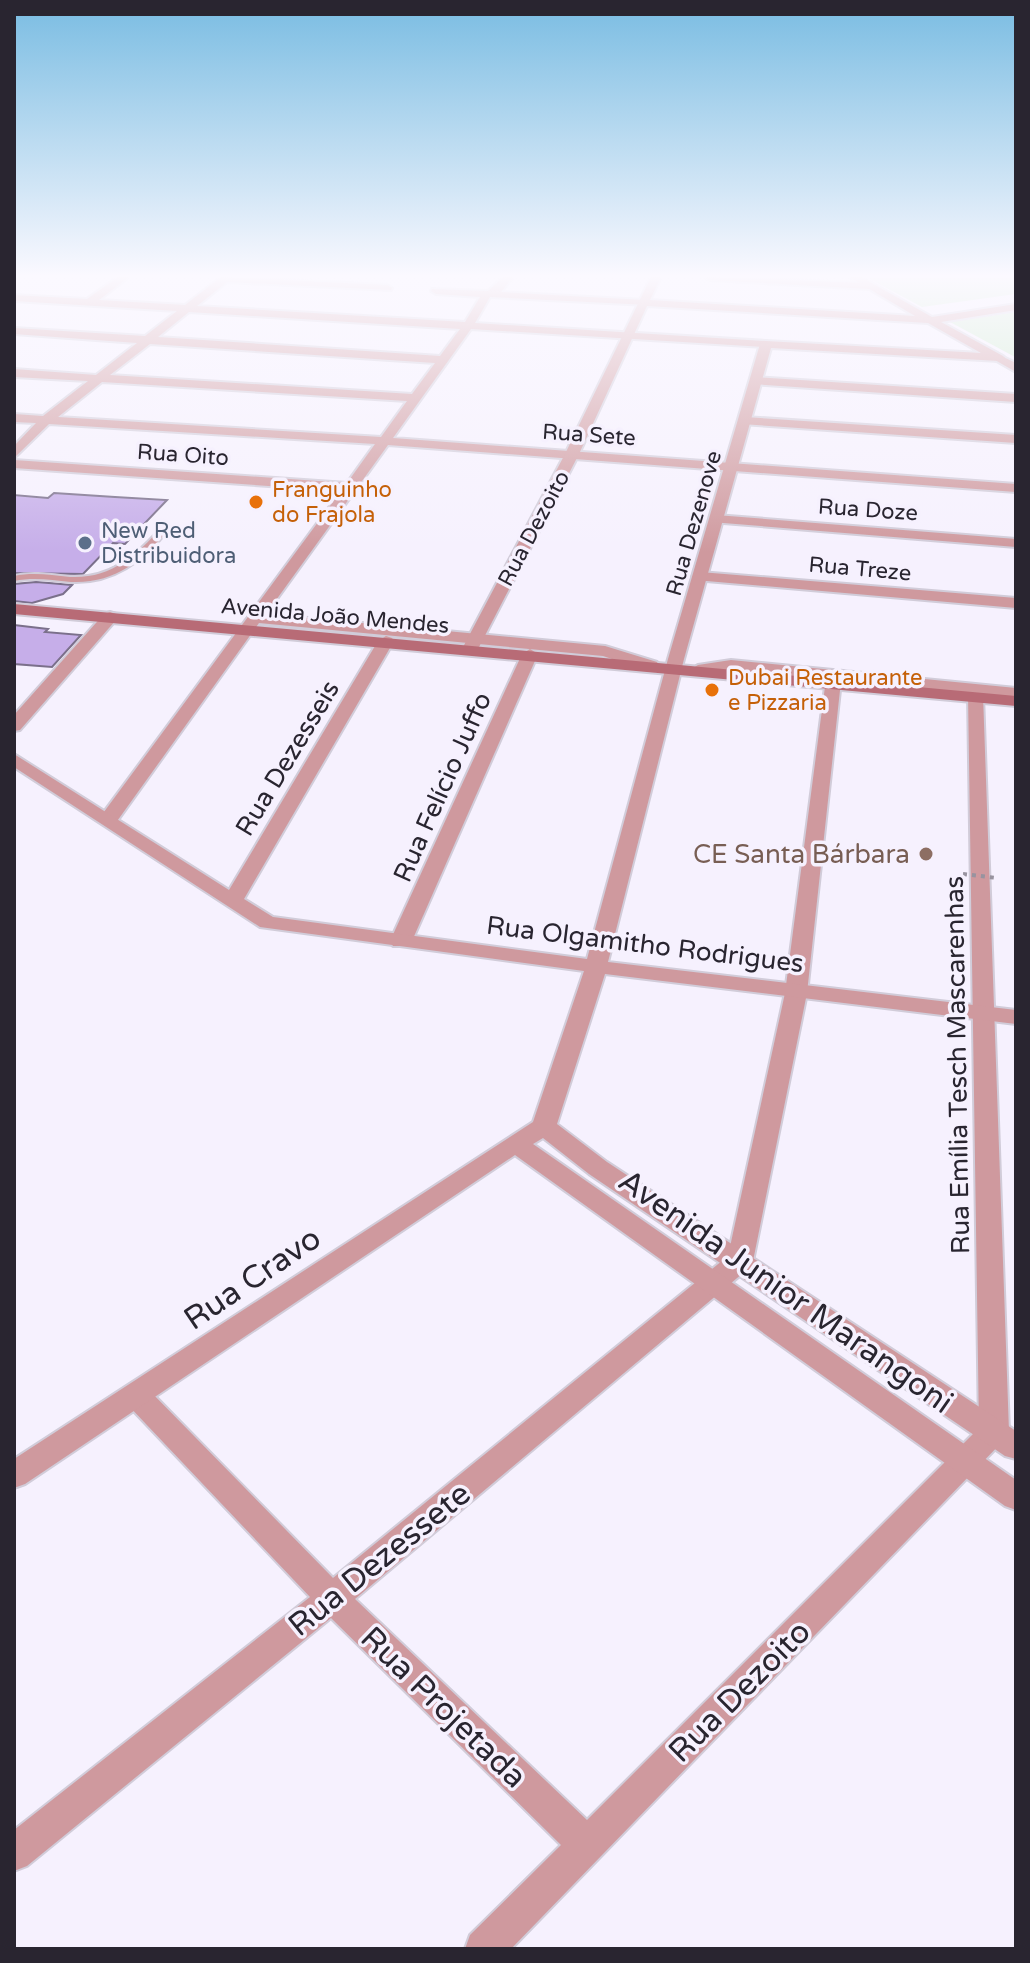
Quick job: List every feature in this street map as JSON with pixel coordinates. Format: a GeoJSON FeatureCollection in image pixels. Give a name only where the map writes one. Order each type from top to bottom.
{"type":"FeatureCollection","features":[{"type":"Feature","properties":{"kind":"main road","name":"Avenida João Mendes"},"geometry":{"type":"LineString","coordinates":[[14,609],[249,623],[386,641],[472,644],[530,654],[1016,701]]}},
{"type":"Feature","properties":{"kind":"street"},"geometry":{"type":"LineString","coordinates":[[14,454],[45,421],[110,369]]}},
{"type":"Feature","properties":{"kind":"street"},"geometry":{"type":"LineString","coordinates":[[108,820],[436,369]]}},
{"type":"Feature","properties":{"kind":"street","name":"Rua Dezoito"},"geometry":{"type":"LineString","coordinates":[[472,644],[572,454],[612,369]]}},
{"type":"Feature","properties":{"kind":"street","name":"Rua Dezenove"},"geometry":{"type":"LineString","coordinates":[[528,1136],[596,967],[674,668],[759,369]]}},
{"type":"Feature","properties":{"kind":"street"},"geometry":{"type":"LineString","coordinates":[[14,373],[415,398]]}},
{"type":"Feature","properties":{"kind":"street"},"geometry":{"type":"LineString","coordinates":[[756,381],[1016,398]]}},
{"type":"Feature","properties":{"kind":"street","name":"Rua Sete"},"geometry":{"type":"LineString","coordinates":[[14,418],[572,454],[1016,488]]}},
{"type":"Feature","properties":{"kind":"street"},"geometry":{"type":"LineString","coordinates":[[745,421],[1016,439]]}},
{"type":"Feature","properties":{"kind":"street","name":"Rua Oito"},"geometry":{"type":"LineString","coordinates":[[14,464],[348,487]]}},
{"type":"Feature","properties":{"kind":"street","name":"Rua Doze"},"geometry":{"type":"LineString","coordinates":[[716,519],[1016,543]]}},
{"type":"Feature","properties":{"kind":"street","name":"Rua Treze"},"geometry":{"type":"LineString","coordinates":[[700,577],[1016,603]]}},
{"type":"Feature","properties":{"kind":"street"},"geometry":{"type":"LineString","coordinates":[[14,726],[110,617]]}},
{"type":"Feature","properties":{"kind":"street","name":"Avenida João Mendes"},"geometry":{"type":"LineString","coordinates":[[249,623],[472,644],[605,651],[651,666]]}},
{"type":"Feature","properties":{"kind":"street","name":"Rua Dezesseis"},"geometry":{"type":"LineString","coordinates":[[233,901],[386,641]]}},
{"type":"Feature","properties":{"kind":"street","name":"Rua Felício Juffo"},"geometry":{"type":"LineString","coordinates":[[401,941],[530,654]]}},
{"type":"Feature","properties":{"kind":"street","name":"Avenida João Mendes"},"geometry":{"type":"LineString","coordinates":[[698,670],[731,665],[1016,693]]}},
{"type":"Feature","properties":{"kind":"street"},"geometry":{"type":"LineString","coordinates":[[740,1261],[796,993],[833,682]]}},
{"type":"Feature","properties":{"kind":"street","name":"Rua Emília Tesch Mascarenhas"},"geometry":{"type":"LineString","coordinates":[[975,696],[984,1014],[1005,1440]]}},
{"type":"Feature","properties":{"kind":"street"},"geometry":{"type":"LineString","coordinates":[[14,759],[233,901]]}},
{"type":"Feature","properties":{"kind":"street","name":"Rua Olgamitho Rodrigues"},"geometry":{"type":"LineString","coordinates":[[233,901],[267,923],[796,993],[1016,1017]]}},
{"type":"Feature","properties":{"kind":"street","name":"Avenida Junior Marangoni"},"geometry":{"type":"LineString","coordinates":[[528,1136],[598,1168],[1005,1440]]}},
{"type":"Feature","properties":{"kind":"street","name":"Avenida Junior Marangoni"},"geometry":{"type":"LineString","coordinates":[[528,1136],[715,1284],[1016,1497]]}},
{"type":"Feature","properties":{"kind":"street","name":"Rua Cravo"},"geometry":{"type":"LineString","coordinates":[[14,1475],[528,1136]]}},
{"type":"Feature","properties":{"kind":"street","name":"Rua Dezessete"},"geometry":{"type":"LineString","coordinates":[[14,1853],[332,1598],[740,1261]]}},
{"type":"Feature","properties":{"kind":"street","name":"Rua Projetada"},"geometry":{"type":"LineString","coordinates":[[137,1396],[332,1598],[586,1844]]}},
{"type":"Feature","properties":{"kind":"street","name":"Rua Dezoito"},"geometry":{"type":"LineString","coordinates":[[484,1949],[966,1462],[1005,1440]]}},
{"type":"Feature","properties":{"kind":"lane"},"geometry":{"type":"LineString","coordinates":[[14,579],[39,575],[79,580],[99,577],[135,561],[164,530]]}},
{"type":"Feature","properties":{"kind":"path"},"geometry":{"type":"LineString","coordinates":[[963,874],[997,878]]}},
{"type":"Feature","properties":{"kind":"building"},"geometry":{"type":"Polygon","coordinates":[[[54,493],[167,500],[125,544],[113,543],[83,574],[14,573],[14,495],[48,498],[54,493]]]}},
{"type":"Feature","properties":{"kind":"building"},"geometry":{"type":"Polygon","coordinates":[[[14,584],[72,585],[63,594],[32,603],[14,601],[14,584]]]}},
{"type":"Feature","properties":{"kind":"building"},"geometry":{"type":"Polygon","coordinates":[[[14,625],[81,635],[52,667],[14,664],[14,625]]]}},
{"type":"Feature","properties":{"kind":"place","name":"Franguinho do Frajola"},"geometry":{"type":"Point","coordinates":[256,502]}},
{"type":"Feature","properties":{"kind":"place","name":"New Red Distribuidora"},"geometry":{"type":"Point","coordinates":[85,543]}},
{"type":"Feature","properties":{"kind":"place","name":"Dubai Restaurante e Pizzaria"},"geometry":{"type":"Point","coordinates":[712,690]}},
{"type":"Feature","properties":{"kind":"place","name":"CE Santa Bárbara"},"geometry":{"type":"Point","coordinates":[926,854]}}]}
